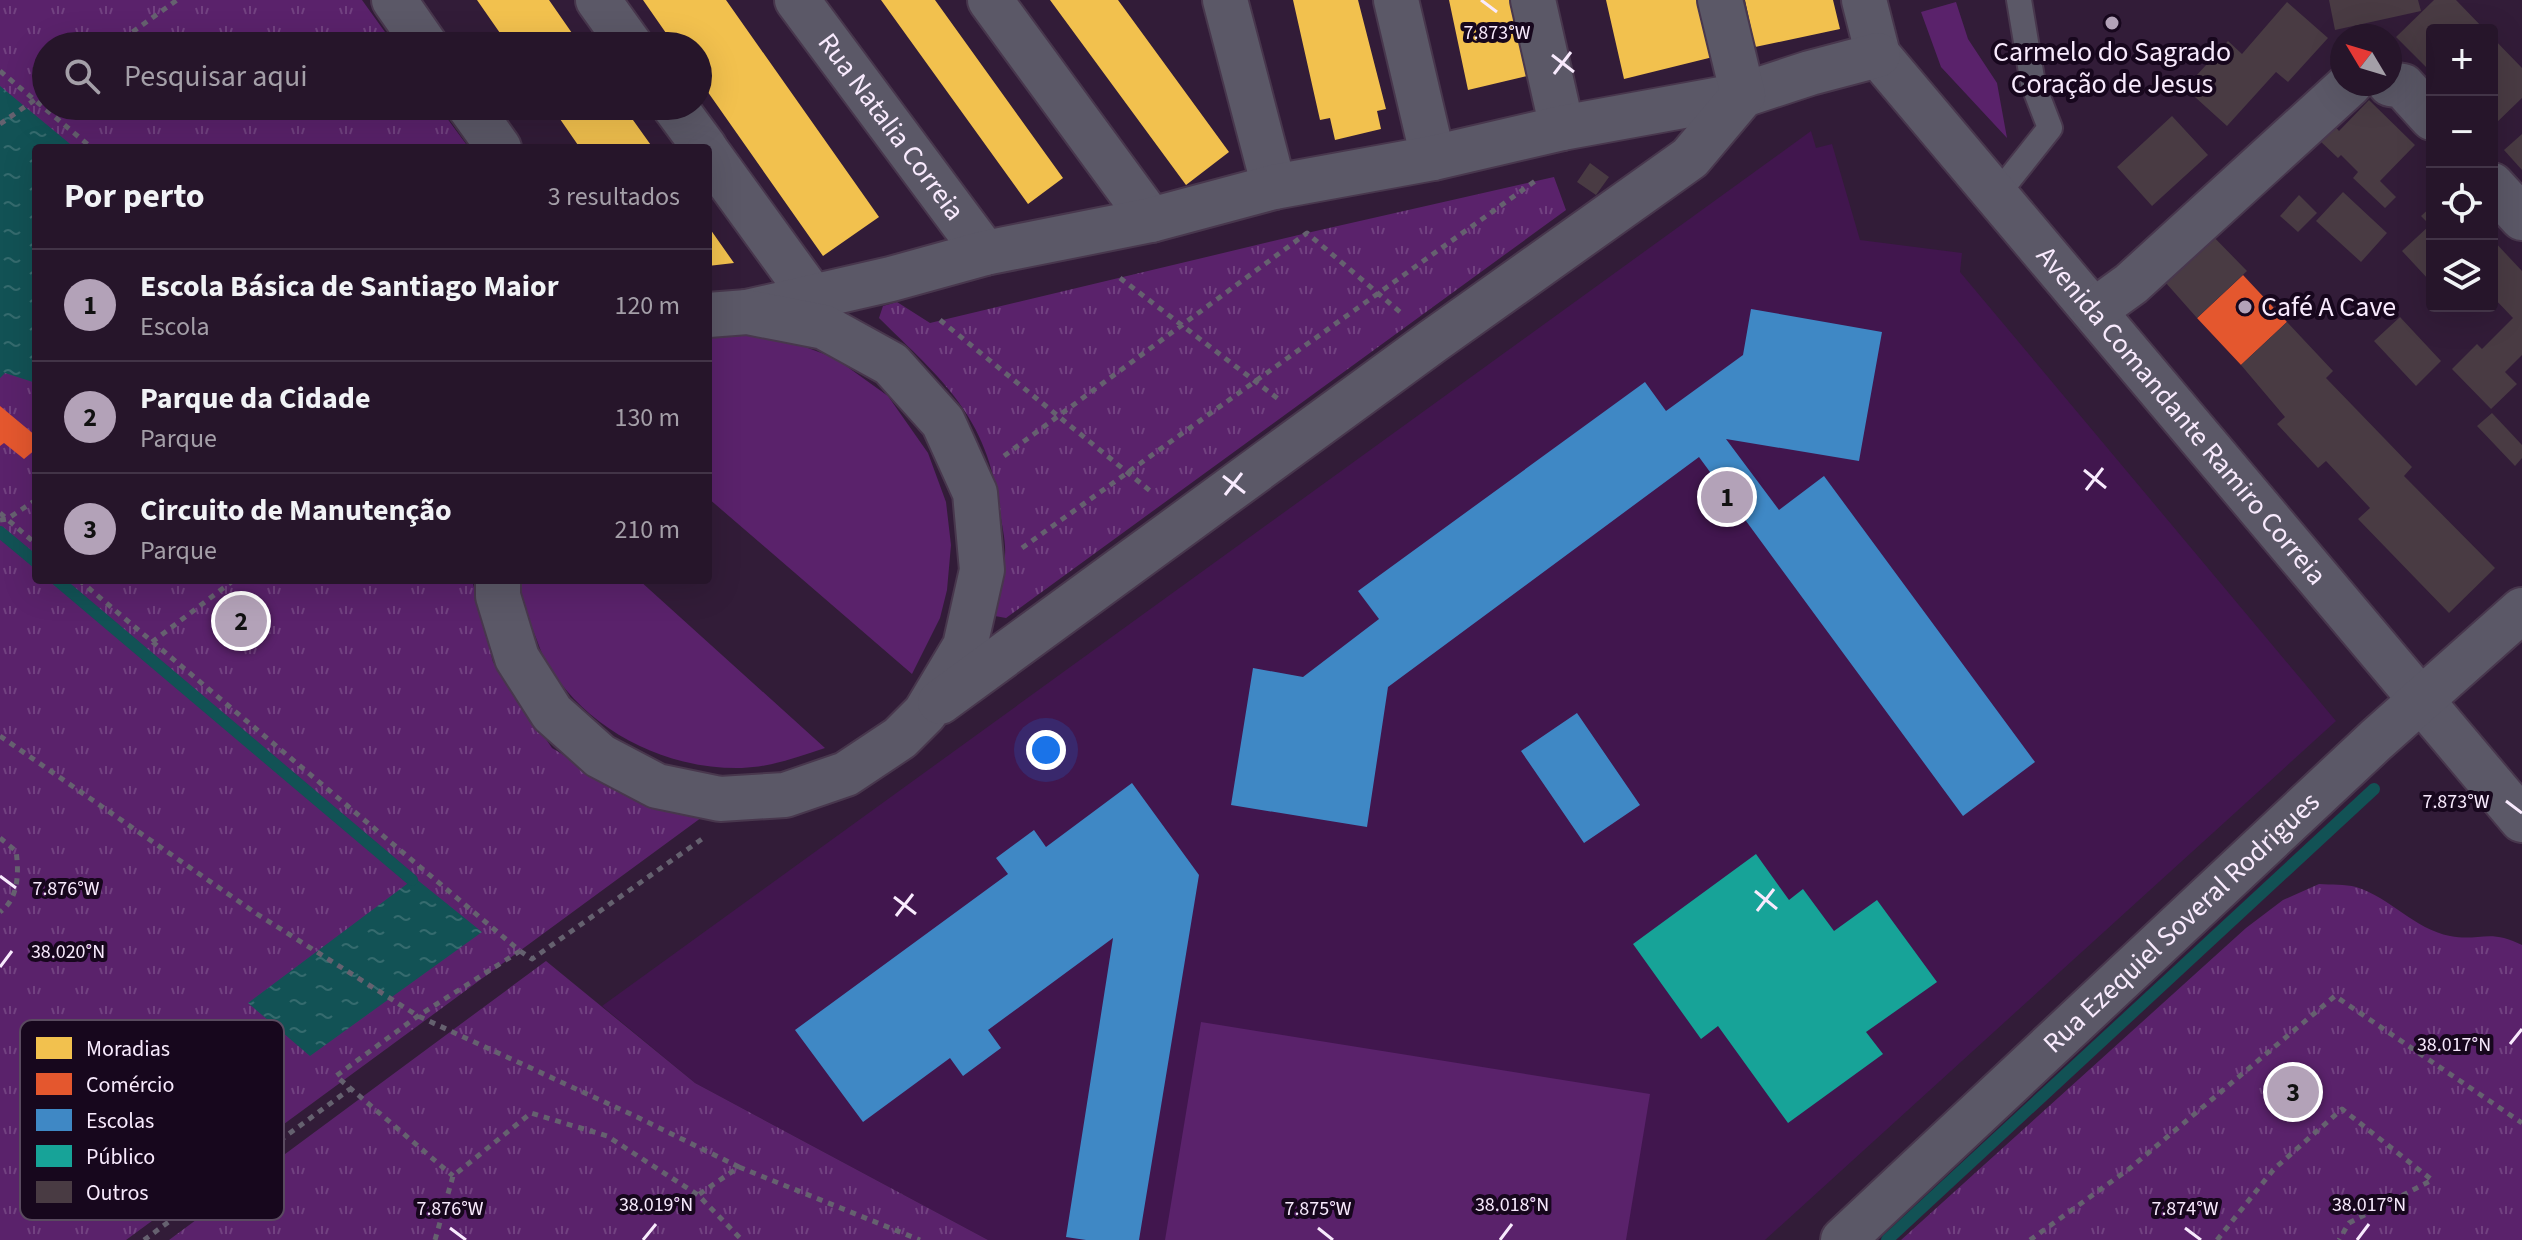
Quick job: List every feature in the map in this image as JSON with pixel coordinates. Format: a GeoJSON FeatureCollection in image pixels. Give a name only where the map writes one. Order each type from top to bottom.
{"type":"FeatureCollection","features":[{"type":"Feature","properties":{"kind":"street"},"geometry":{"type":"LineString","coordinates":[[394,0],[416,32]]}},
{"type":"Feature","properties":{"kind":"street"},"geometry":{"type":"LineString","coordinates":[[598,0],[621,32]]}},
{"type":"Feature","properties":{"kind":"street","name":"Rua Natalia Correia"},"geometry":{"type":"LineString","coordinates":[[797,0],[985,253]]}},
{"type":"Feature","properties":{"kind":"street"},"geometry":{"type":"LineString","coordinates":[[990,0],[1151,220]]}},
{"type":"Feature","properties":{"kind":"street"},"geometry":{"type":"LineString","coordinates":[[1197,0],[1238,54]]}},
{"type":"Feature","properties":{"kind":"street"},"geometry":{"type":"LineString","coordinates":[[1225,0],[1274,187]]}},
{"type":"Feature","properties":{"kind":"street"},"geometry":{"type":"LineString","coordinates":[[1396,0],[1433,158]]}},
{"type":"Feature","properties":{"kind":"street"},"geometry":{"type":"LineString","coordinates":[[1533,0],[1562,128]]}},
{"type":"Feature","properties":{"kind":"street"},"geometry":{"type":"LineString","coordinates":[[1720,0],[1743,95]]}},
{"type":"Feature","properties":{"kind":"street","name":"Avenida Comandante Ramiro Correia"},"geometry":{"type":"LineString","coordinates":[[1864,0],[1878,55],[2522,820]]}},
{"type":"Feature","properties":{"kind":"street"},"geometry":{"type":"LineString","coordinates":[[728,314],[813,298],[985,253],[1151,220],[1274,187],[1433,158],[1562,128],[1743,95],[1878,55]]}},
{"type":"Feature","properties":{"kind":"street"},"geometry":{"type":"LineString","coordinates":[[2402,86],[2426,111]]}},
{"type":"Feature","properties":{"kind":"street"},"geometry":{"type":"LineString","coordinates":[[498,584],[498,596],[517,658],[552,713],[600,756],[657,786],[720,799],[785,795],[846,774],[900,738],[925,713],[1433,341],[1690,158],[1743,95]]}},
{"type":"Feature","properties":{"kind":"street"},"geometry":{"type":"LineString","coordinates":[[2095,310],[2131,284],[2337,96]]}},
{"type":"Feature","properties":{"kind":"street"},"geometry":{"type":"LineString","coordinates":[[479,120],[496,144]]}},
{"type":"Feature","properties":{"kind":"street"},"geometry":{"type":"LineString","coordinates":[[684,120],[702,144]]}},
{"type":"Feature","properties":{"kind":"street"},"geometry":{"type":"LineString","coordinates":[[712,158],[813,298]]}},
{"type":"Feature","properties":{"kind":"street"},"geometry":{"type":"LineString","coordinates":[[2498,192],[2522,218]]}},
{"type":"Feature","properties":{"kind":"street"},"geometry":{"type":"LineString","coordinates":[[728,314],[824,327],[891,364],[943,422],[975,493],[982,570],[965,646],[925,713]]}},
{"type":"Feature","properties":{"kind":"street","name":"Rua Ezequiel Soveral Rodrigues"},"geometry":{"type":"LineString","coordinates":[[1843,1240],[2419,700],[2522,610]]}},
{"type":"Feature","properties":{"kind":"lane"},"geometry":{"type":"LineString","coordinates":[[1996,196],[2050,128],[2033,84],[2019,0]]}},
{"type":"Feature","properties":{"kind":"path"},"geometry":{"type":"LineString","coordinates":[[135,32],[177,0]]}},
{"type":"Feature","properties":{"kind":"path"},"geometry":{"type":"LineString","coordinates":[[0,71],[32,98]]}},
{"type":"Feature","properties":{"kind":"path"},"geometry":{"type":"LineString","coordinates":[[0,124],[32,101]]}},
{"type":"Feature","properties":{"kind":"path"},"geometry":{"type":"LineString","coordinates":[[59,120],[87,144]]}},
{"type":"Feature","properties":{"kind":"path"},"geometry":{"type":"LineString","coordinates":[[982,562],[1004,561],[1545,174]]}},
{"type":"Feature","properties":{"kind":"path"},"geometry":{"type":"LineString","coordinates":[[970,481],[1307,233],[1406,318]]}},
{"type":"Feature","properties":{"kind":"path"},"geometry":{"type":"LineString","coordinates":[[1120,278],[1287,405]]}},
{"type":"Feature","properties":{"kind":"path"},"geometry":{"type":"LineString","coordinates":[[940,320],[1158,498]]}},
{"type":"Feature","properties":{"kind":"path"},"geometry":{"type":"LineString","coordinates":[[4,519],[32,502]]}},
{"type":"Feature","properties":{"kind":"path"},"geometry":{"type":"LineString","coordinates":[[0,513],[32,541]]}},
{"type":"Feature","properties":{"kind":"path"},"geometry":{"type":"LineString","coordinates":[[84,584],[532,959],[762,797]]}},
{"type":"Feature","properties":{"kind":"path"},"geometry":{"type":"LineString","coordinates":[[152,642],[229,584]]}},
{"type":"Feature","properties":{"kind":"path"},"geometry":{"type":"LineString","coordinates":[[0,736],[257,914],[418,1016],[739,1167],[920,1240]]}},
{"type":"Feature","properties":{"kind":"path"},"geometry":{"type":"LineString","coordinates":[[0,838],[16,851],[19,875],[7,907],[0,912]]}},
{"type":"Feature","properties":{"kind":"path"},"geometry":{"type":"LineString","coordinates":[[453,1176],[336,1076],[418,1016],[520,951]]}},
{"type":"Feature","properties":{"kind":"path"},"geometry":{"type":"LineString","coordinates":[[2030,1240],[2129,1169],[2335,996],[2522,1123]]}},
{"type":"Feature","properties":{"kind":"path"},"geometry":{"type":"LineString","coordinates":[[284,1137],[350,1089]]}},
{"type":"Feature","properties":{"kind":"path"},"geometry":{"type":"LineString","coordinates":[[2217,1240],[2274,1169],[2342,1109],[2432,1180],[2349,1223],[2339,1240]]}},
{"type":"Feature","properties":{"kind":"path"},"geometry":{"type":"LineString","coordinates":[[435,1240],[453,1176],[531,1113],[607,1136],[698,1195],[742,1240]]}},
{"type":"Feature","properties":{"kind":"path"},"geometry":{"type":"LineString","coordinates":[[698,1195],[739,1167]]}},
{"type":"Feature","properties":{"kind":"path"},"geometry":{"type":"LineString","coordinates":[[144,1240],[171,1220]]}},
{"type":"Feature","properties":{"kind":"shaded area"},"geometry":{"type":"Polygon","coordinates":[[[1811,131],[1816,148],[1832,144],[1860,240],[1962,253],[1960,272],[2336,721],[1765,1240],[988,1240],[695,1083],[602,1006],[1811,131]]]}},
{"type":"Feature","properties":{"kind":"green space"},"geometry":{"type":"Polygon","coordinates":[[[0,0],[362,0],[385,32],[32,32],[32,120],[448,120],[466,144],[32,144],[32,584],[473,584],[493,662],[552,748],[637,799],[709,812],[284,1124],[284,1020],[20,1020],[20,1220],[153,1220],[126,1240],[0,1240],[0,0]]]}},
{"type":"Feature","properties":{"kind":"green space"},"geometry":{"type":"Polygon","coordinates":[[[1956,2],[1968,39],[1997,83],[2007,138],[1941,67],[1921,12],[1956,2]]]}},
{"type":"Feature","properties":{"kind":"green space"},"geometry":{"type":"Polygon","coordinates":[[[1554,177],[1566,210],[1006,618],[995,616],[1004,570],[1005,544],[994,479],[985,450],[959,403],[923,361],[879,318],[883,306],[897,302],[930,323],[1554,177]]]}},
{"type":"Feature","properties":{"kind":"green space"},"geometry":{"type":"Polygon","coordinates":[[[734,333],[781,338],[835,358],[888,396],[928,453],[946,502],[951,545],[947,590],[940,618],[912,674],[712,501],[712,336],[734,333]]]}},
{"type":"Feature","properties":{"kind":"green space"},"geometry":{"type":"Polygon","coordinates":[[[521,584],[643,584],[825,748],[774,764],[742,768],[713,767],[684,762],[629,741],[582,707],[562,685],[541,651],[521,584]]]}},
{"type":"Feature","properties":{"kind":"green space"},"geometry":{"type":"Polygon","coordinates":[[[2319,884],[2352,886],[2369,892],[2425,927],[2450,936],[2501,937],[2522,945],[2522,1240],[1901,1240],[2246,928],[2283,900],[2319,884]]]}},
{"type":"Feature","properties":{"kind":"green space"},"geometry":{"type":"Polygon","coordinates":[[[546,961],[695,1083],[988,1240],[169,1240],[196,1220],[284,1220],[284,1155],[546,961]]]}},
{"type":"Feature","properties":{"kind":"green space"},"geometry":{"type":"Polygon","coordinates":[[[1201,1022],[1650,1094],[1626,1240],[1165,1240],[1201,1022]]]}},
{"type":"Feature","properties":{"kind":"water"},"geometry":{"type":"Polygon","coordinates":[[[0,86],[32,112],[32,120],[41,120],[70,144],[32,144],[32,382],[5,373],[0,378],[0,86]]]}},
{"type":"Feature","properties":{"kind":"water"},"geometry":{"type":"Polygon","coordinates":[[[415,878],[482,932],[310,1056],[284,1034],[284,1020],[268,1020],[248,1003],[415,878]]]}},
{"type":"Feature","properties":{"kind":"building: Moradias"},"geometry":{"type":"Polygon","coordinates":[[[477,0],[549,0],[571,32],[499,32],[477,0]]]}},
{"type":"Feature","properties":{"kind":"building: Moradias"},"geometry":{"type":"Polygon","coordinates":[[[643,0],[726,0],[879,217],[823,256],[712,98],[712,32],[665,32],[643,0]]]}},
{"type":"Feature","properties":{"kind":"building: Moradias"},"geometry":{"type":"Polygon","coordinates":[[[881,0],[935,0],[1063,178],[1028,204],[881,0]]]}},
{"type":"Feature","properties":{"kind":"building: Moradias"},"geometry":{"type":"Polygon","coordinates":[[[1050,0],[1118,0],[1229,152],[1186,185],[1050,0]]]}},
{"type":"Feature","properties":{"kind":"building: Moradias"},"geometry":{"type":"Polygon","coordinates":[[[1293,0],[1358,0],[1386,109],[1377,111],[1381,129],[1335,140],[1330,118],[1320,120],[1293,0]]]}},
{"type":"Feature","properties":{"kind":"building: Moradias"},"geometry":{"type":"Polygon","coordinates":[[[1449,0],[1518,0],[1535,74],[1468,90],[1449,0]]]}},
{"type":"Feature","properties":{"kind":"building: Moradias"},"geometry":{"type":"Polygon","coordinates":[[[1606,0],[1699,0],[1713,57],[1624,79],[1606,0]]]}},
{"type":"Feature","properties":{"kind":"building: Moradias"},"geometry":{"type":"Polygon","coordinates":[[[1745,0],[1833,0],[1840,29],[1755,47],[1745,0]]]}},
{"type":"Feature","properties":{"kind":"building: Moradias"},"geometry":{"type":"Polygon","coordinates":[[[561,120],[633,120],[650,144],[577,144],[561,120]]]}},
{"type":"Feature","properties":{"kind":"building: Moradias"},"geometry":{"type":"Polygon","coordinates":[[[712,232],[734,263],[712,266],[712,232]]]}},
{"type":"Feature","properties":{"kind":"building: Comércio"},"geometry":{"type":"Polygon","coordinates":[[[2243,275],[2287,322],[2241,365],[2197,318],[2243,275]]]}},
{"type":"Feature","properties":{"kind":"building: Comércio"},"geometry":{"type":"Polygon","coordinates":[[[0,406],[32,433],[32,452],[24,459],[4,443],[0,446],[0,406]]]}},
{"type":"Feature","properties":{"kind":"building: Escolas"},"geometry":{"type":"Polygon","coordinates":[[[1751,309],[1882,332],[1859,461],[1726,439],[1779,510],[1824,476],[2035,762],[1963,816],[1699,457],[1388,687],[1367,827],[1231,805],[1253,668],[1303,677],[1379,619],[1358,591],[1645,382],[1666,411],[1743,355],[1751,309]]]}},
{"type":"Feature","properties":{"kind":"building: Escolas"},"geometry":{"type":"Polygon","coordinates":[[[1577,713],[1640,805],[1584,843],[1521,751],[1577,713]]]}},
{"type":"Feature","properties":{"kind":"building: Escolas"},"geometry":{"type":"Polygon","coordinates":[[[1132,783],[1199,875],[1139,1240],[1086,1240],[1066,1237],[1113,938],[988,1030],[1001,1048],[963,1076],[950,1058],[863,1122],[795,1030],[1008,874],[996,858],[1034,830],[1046,847],[1132,783]]]}},
{"type":"Feature","properties":{"kind":"building: Público"},"geometry":{"type":"Polygon","coordinates":[[[1756,854],[1789,900],[1803,889],[1834,931],[1877,900],[1937,982],[1866,1032],[1883,1054],[1788,1123],[1718,1026],[1701,1039],[1633,944],[1756,854]]]}},
{"type":"Feature","properties":{"kind":"building: Outros"},"geometry":{"type":"Polygon","coordinates":[[[2329,0],[2418,0],[2421,11],[2362,24],[2334,24],[2329,0]]]}},
{"type":"Feature","properties":{"kind":"building: Outros"},"geometry":{"type":"Polygon","coordinates":[[[2434,0],[2456,0],[2479,24],[2426,24],[2426,67],[2402,43],[2402,31],[2434,0]]]}},
{"type":"Feature","properties":{"kind":"building: Outros"},"geometry":{"type":"Polygon","coordinates":[[[2287,2],[2328,38],[2288,82],[2276,72],[2227,126],[2185,88],[2228,41],[2242,54],[2287,2]]]}},
{"type":"Feature","properties":{"kind":"building: Outros"},"geometry":{"type":"Polygon","coordinates":[[[2498,43],[2522,68],[2522,98],[2498,121],[2498,43]]]}},
{"type":"Feature","properties":{"kind":"building: Outros"},"geometry":{"type":"Polygon","coordinates":[[[2369,100],[2415,145],[2380,181],[2396,197],[2385,208],[2353,178],[2358,172],[2318,139],[2333,124],[2339,131],[2369,100]]]}},
{"type":"Feature","properties":{"kind":"building: Outros"},"geometry":{"type":"Polygon","coordinates":[[[2172,116],[2208,155],[2152,206],[2117,167],[2172,116]]]}},
{"type":"Feature","properties":{"kind":"building: Outros"},"geometry":{"type":"Polygon","coordinates":[[[2522,134],[2522,170],[2504,150],[2522,134]]]}},
{"type":"Feature","properties":{"kind":"building: Outros"},"geometry":{"type":"Polygon","coordinates":[[[1590,163],[1609,177],[1596,195],[1577,182],[1590,163]]]}},
{"type":"Feature","properties":{"kind":"building: Outros"},"geometry":{"type":"Polygon","coordinates":[[[2343,192],[2387,233],[2361,262],[2316,221],[2343,192]]]}},
{"type":"Feature","properties":{"kind":"building: Outros"},"geometry":{"type":"Polygon","coordinates":[[[2299,195],[2317,213],[2298,232],[2280,216],[2299,195]]]}},
{"type":"Feature","properties":{"kind":"building: Outros"},"geometry":{"type":"Polygon","coordinates":[[[2206,229],[2247,271],[2197,318],[2158,274],[2206,229]]]}},
{"type":"Feature","properties":{"kind":"building: Outros"},"geometry":{"type":"Polygon","coordinates":[[[2426,229],[2426,277],[2402,251],[2426,229]]]}},
{"type":"Feature","properties":{"kind":"building: Outros"},"geometry":{"type":"Polygon","coordinates":[[[2498,245],[2522,271],[2522,355],[2505,372],[2517,384],[2491,409],[2452,369],[2477,344],[2482,349],[2513,318],[2498,302],[2498,245]]]}},
{"type":"Feature","properties":{"kind":"building: Outros"},"geometry":{"type":"Polygon","coordinates":[[[2400,317],[2441,361],[2416,386],[2374,341],[2400,317]]]}},
{"type":"Feature","properties":{"kind":"building: Outros"},"geometry":{"type":"Polygon","coordinates":[[[2287,322],[2333,371],[2326,378],[2412,467],[2404,476],[2495,568],[2449,613],[2358,519],[2370,508],[2326,461],[2318,468],[2277,424],[2285,417],[2241,365],[2287,322]]]}},
{"type":"Feature","properties":{"kind":"building: Outros"},"geometry":{"type":"Polygon","coordinates":[[[2492,413],[2522,445],[2522,458],[2515,466],[2477,426],[2492,413]]]}},
{"type":"Feature","properties":{"kind":"waterway"},"geometry":{"type":"LineString","coordinates":[[0,532],[32,559]]}},
{"type":"Feature","properties":{"kind":"waterway"},"geometry":{"type":"LineString","coordinates":[[62,584],[412,880]]}},
{"type":"Feature","properties":{"kind":"waterway"},"geometry":{"type":"LineString","coordinates":[[1887,1240],[2374,789]]}},
{"type":"Feature","properties":{"kind":"place","name":"Carmelo do Sagrado Coração de Jesus"},"geometry":{"type":"Point","coordinates":[2112,23]}},
{"type":"Feature","properties":{"kind":"place","name":"Café A Cave"},"geometry":{"type":"Point","coordinates":[2245,307]}},
{"type":"Feature","properties":{"kind":"place","name":"Escola Básica de Santiago Maior"},"geometry":{"type":"Point","coordinates":[1727,497]}},
{"type":"Feature","properties":{"kind":"place","name":"Parque da Cidade"},"geometry":{"type":"Point","coordinates":[241,621]}},
{"type":"Feature","properties":{"kind":"place","name":"Circuito de Manutenção"},"geometry":{"type":"Point","coordinates":[2293,1092]}}]}
